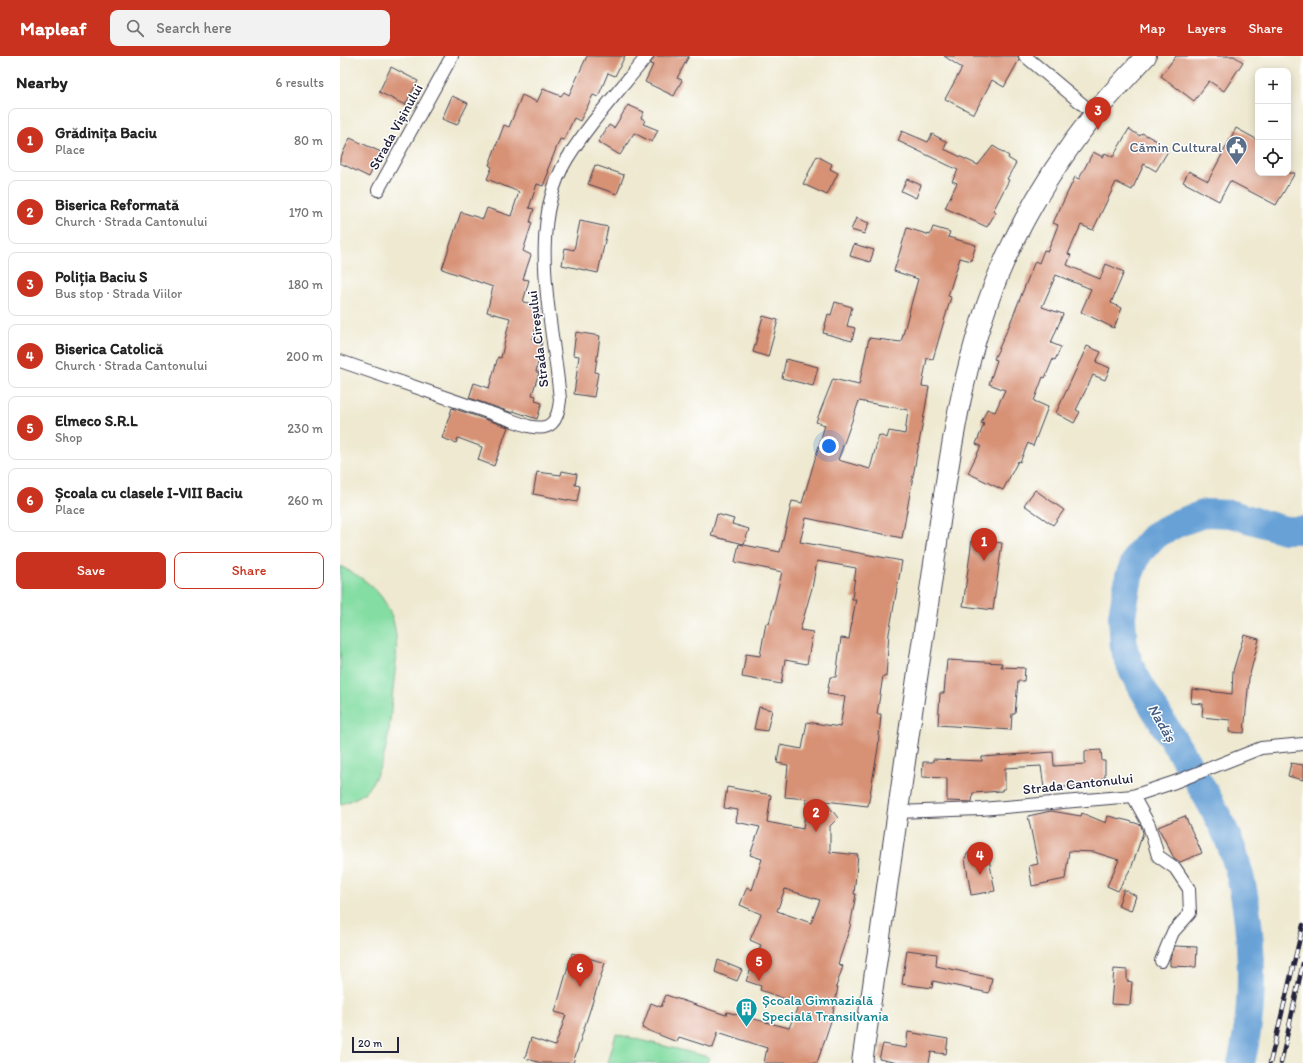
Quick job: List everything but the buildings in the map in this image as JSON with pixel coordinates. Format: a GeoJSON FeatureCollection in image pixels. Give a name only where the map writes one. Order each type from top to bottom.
{"type":"FeatureCollection","features":[{"type":"Feature","properties":{"kind":"main road"},"geometry":{"type":"LineString","coordinates":[[862,1063],[896,812],[950,455],[960,399],[975,343],[994,286],[1018,233],[1054,168],[1094,114],[1146,56]]}},
{"type":"Feature","properties":{"kind":"street","name":"Strada Vișinului"},"geometry":{"type":"LineString","coordinates":[[378,190],[452,56]]}},
{"type":"Feature","properties":{"kind":"street","name":"Strada Cireșului"},"geometry":{"type":"LineString","coordinates":[[340,361],[528,426],[540,427],[552,424],[557,415],[560,400],[546,282],[545,239],[549,205],[558,179],[567,160],[589,129],[647,56]]}},
{"type":"Feature","properties":{"kind":"street"},"geometry":{"type":"LineString","coordinates":[[1025,56],[1094,114]]}},
{"type":"Feature","properties":{"kind":"street","name":"Strada Cantonului"},"geometry":{"type":"LineString","coordinates":[[896,812],[981,809],[1132,796],[1176,782],[1217,764],[1261,748],[1303,744]]}},
{"type":"Feature","properties":{"kind":"street"},"geometry":{"type":"LineString","coordinates":[[1132,796],[1149,825],[1158,856],[1175,868],[1189,889],[1190,913],[1173,932],[1161,961]]}},
{"type":"Feature","properties":{"kind":"green space"},"geometry":{"type":"Polygon","coordinates":[[[340,566],[372,586],[386,604],[395,627],[396,663],[390,724],[386,747],[379,770],[364,793],[340,805],[340,566]]]}},
{"type":"Feature","properties":{"kind":"green space"},"geometry":{"type":"Polygon","coordinates":[[[616,1034],[709,1057],[707,1063],[608,1063],[616,1034]]]}},
{"type":"Feature","properties":{"kind":"waterway","name":"Nadăș"},"geometry":{"type":"LineString","coordinates":[[1241,1063],[1250,1005],[1251,974],[1250,942],[1240,878],[1232,849],[1221,823],[1133,672],[1124,649],[1122,616],[1129,576],[1138,554],[1155,535],[1178,523],[1206,513],[1231,514],[1285,530],[1303,530]]}},
{"type":"Feature","properties":{"kind":"railway"},"geometry":{"type":"LineString","coordinates":[[1270,1063],[1303,925]]}},
{"type":"Feature","properties":{"kind":"railway"},"geometry":{"type":"LineString","coordinates":[[1281,1063],[1303,963]]}},
{"type":"Feature","properties":{"kind":"place","name":"Poliția Baciu S"},"geometry":{"type":"Point","coordinates":[1098,130]}},
{"type":"Feature","properties":{"kind":"place","name":"Cămin Cultural"},"geometry":{"type":"Point","coordinates":[1237,166]}},
{"type":"Feature","properties":{"kind":"place","name":"Grădinița Baciu"},"geometry":{"type":"Point","coordinates":[984,561]}},
{"type":"Feature","properties":{"kind":"place","name":"Biserica Reformată"},"geometry":{"type":"Point","coordinates":[816,832]}},
{"type":"Feature","properties":{"kind":"place","name":"Biserica Catolică"},"geometry":{"type":"Point","coordinates":[980,875]}},
{"type":"Feature","properties":{"kind":"place","name":"Elmeco S.R.L"},"geometry":{"type":"Point","coordinates":[759,981]}},
{"type":"Feature","properties":{"kind":"place","name":"Școala cu clasele I-VIII Baciu"},"geometry":{"type":"Point","coordinates":[580,987]}},
{"type":"Feature","properties":{"kind":"place","name":"Școala Gimnazială Specială Transilvania"},"geometry":{"type":"Point","coordinates":[746,1028]}}]}
